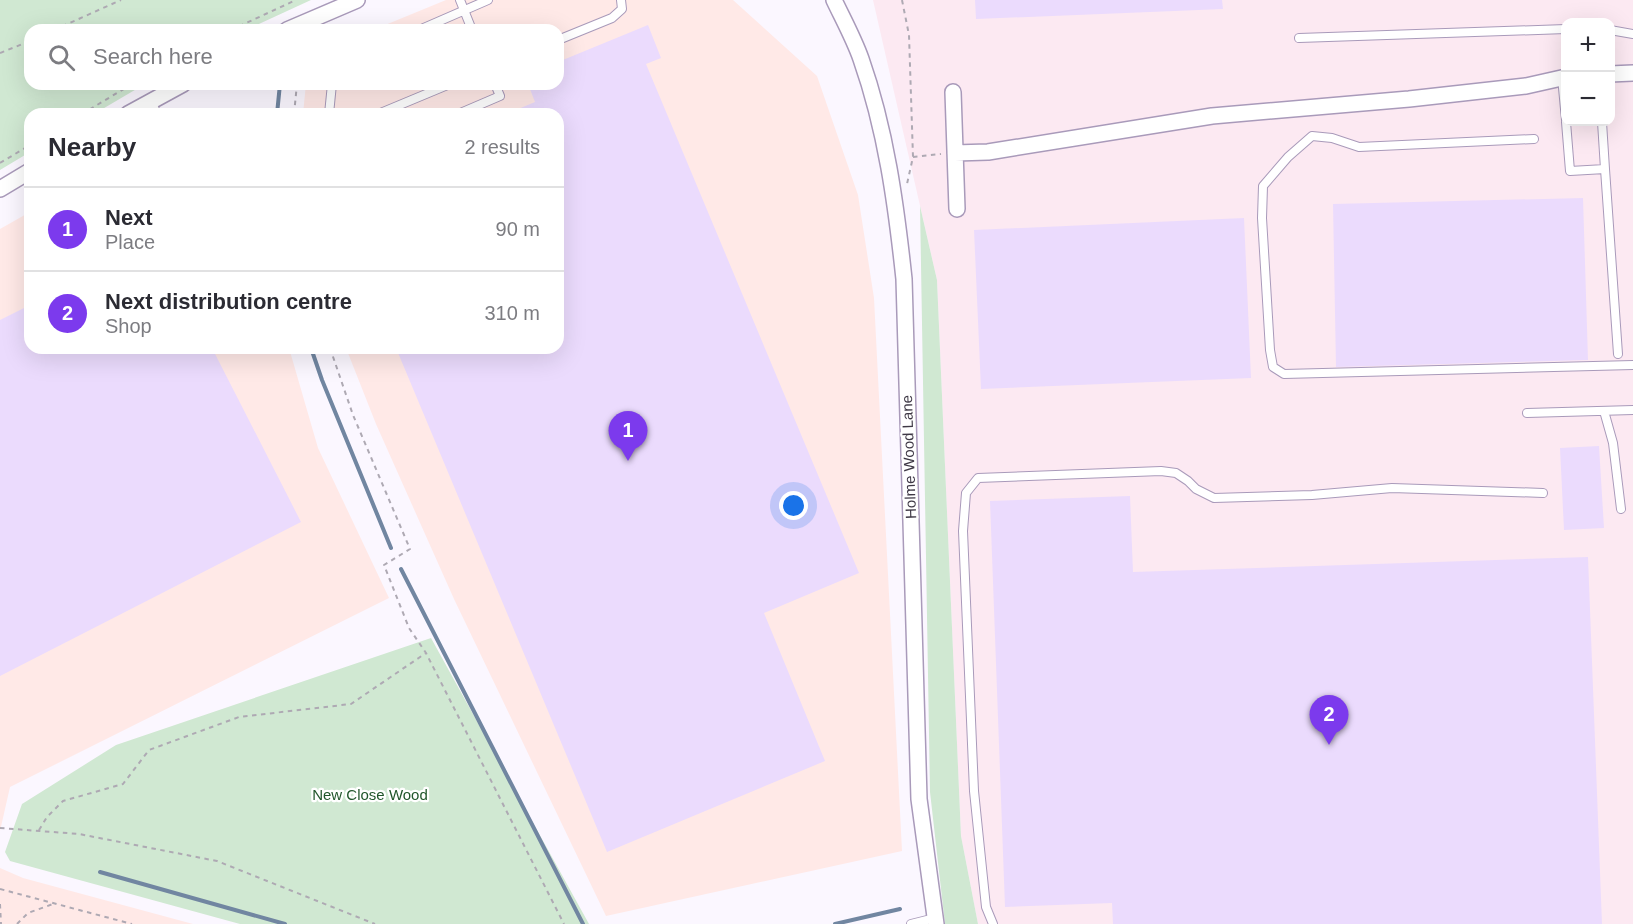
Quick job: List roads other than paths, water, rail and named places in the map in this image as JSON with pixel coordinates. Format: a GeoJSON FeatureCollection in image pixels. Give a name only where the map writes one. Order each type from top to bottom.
{"type":"FeatureCollection","features":[{"type":"Feature","properties":{"kind":"street"},"geometry":{"type":"LineString","coordinates":[[301,24],[357,0]]}},
{"type":"Feature","properties":{"kind":"street","name":"Holme Wood Lane"},"geometry":{"type":"LineString","coordinates":[[834,0],[860,57],[876,107],[895,196],[904,279],[919,799],[935,921]]}},
{"type":"Feature","properties":{"kind":"street"},"geometry":{"type":"LineString","coordinates":[[1615,74],[1633,73]]}},
{"type":"Feature","properties":{"kind":"street"},"geometry":{"type":"LineString","coordinates":[[955,153],[988,152],[1212,116],[1526,87],[1561,78]]}},
{"type":"Feature","properties":{"kind":"street"},"geometry":{"type":"LineString","coordinates":[[154,107],[175,90]]}},
{"type":"Feature","properties":{"kind":"street"},"geometry":{"type":"LineString","coordinates":[[953,92],[957,208]]}},
{"type":"Feature","properties":{"kind":"street"},"geometry":{"type":"LineString","coordinates":[[0,189],[24,175]]}},
{"type":"Feature","properties":{"kind":"lane"},"geometry":{"type":"LineString","coordinates":[[460,0],[469,24]]}},
{"type":"Feature","properties":{"kind":"lane"},"geometry":{"type":"LineString","coordinates":[[432,24],[488,0]]}},
{"type":"Feature","properties":{"kind":"lane"},"geometry":{"type":"LineString","coordinates":[[564,38],[612,18],[622,9],[621,0]]}},
{"type":"Feature","properties":{"kind":"lane"},"geometry":{"type":"LineString","coordinates":[[1299,38],[1561,29]]}},
{"type":"Feature","properties":{"kind":"lane"},"geometry":{"type":"LineString","coordinates":[[1615,31],[1633,34]]}},
{"type":"Feature","properties":{"kind":"lane"},"geometry":{"type":"LineString","coordinates":[[330,108],[331,90]]}},
{"type":"Feature","properties":{"kind":"lane"},"geometry":{"type":"LineString","coordinates":[[392,108],[436,90]]}},
{"type":"Feature","properties":{"kind":"lane"},"geometry":{"type":"LineString","coordinates":[[472,108],[500,96],[498,90]]}},
{"type":"Feature","properties":{"kind":"lane"},"geometry":{"type":"LineString","coordinates":[[1566,126],[1570,171],[1605,169]]}},
{"type":"Feature","properties":{"kind":"lane"},"geometry":{"type":"LineString","coordinates":[[1602,126],[1618,354]]}},
{"type":"Feature","properties":{"kind":"lane"},"geometry":{"type":"LineString","coordinates":[[1534,139],[1359,147],[1332,138],[1312,136],[1288,157],[1263,186],[1263,240],[1269,350],[1273,367],[1284,374],[1633,365]]}},
{"type":"Feature","properties":{"kind":"lane"},"geometry":{"type":"LineString","coordinates":[[1527,414],[1633,410]]}},
{"type":"Feature","properties":{"kind":"lane"},"geometry":{"type":"LineString","coordinates":[[1604,411],[1613,443],[1621,509]]}},
{"type":"Feature","properties":{"kind":"lane"},"geometry":{"type":"LineString","coordinates":[[993,924],[986,907],[974,791],[963,542],[966,493],[978,478],[1161,471],[1176,473],[1196,489],[1214,498],[1312,495],[1392,488],[1543,493]]}},
{"type":"Feature","properties":{"kind":"lane"},"geometry":{"type":"LineString","coordinates":[[911,924],[935,921]]}},
{"type":"Feature","properties":{"kind":"waterway"},"geometry":{"type":"LineString","coordinates":[[278,108],[279,90]]}},
{"type":"Feature","properties":{"kind":"waterway"},"geometry":{"type":"LineString","coordinates":[[313,354],[391,548]]}},
{"type":"Feature","properties":{"kind":"waterway"},"geometry":{"type":"LineString","coordinates":[[401,569],[583,924]]}},
{"type":"Feature","properties":{"kind":"waterway"},"geometry":{"type":"LineString","coordinates":[[100,872],[285,924]]}},
{"type":"Feature","properties":{"kind":"waterway"},"geometry":{"type":"LineString","coordinates":[[835,924],[900,909]]}},
{"type":"Feature","properties":{"kind":"place","name":"Next"},"geometry":{"type":"Point","coordinates":[628,461]}},
{"type":"Feature","properties":{"kind":"place","name":"Next distribution centre"},"geometry":{"type":"Point","coordinates":[1329,745]}},
{"type":"Feature","properties":{"kind":"park label","name":"New Close Wood"},"geometry":{"type":"Point","coordinates":[370,795]}}]}
